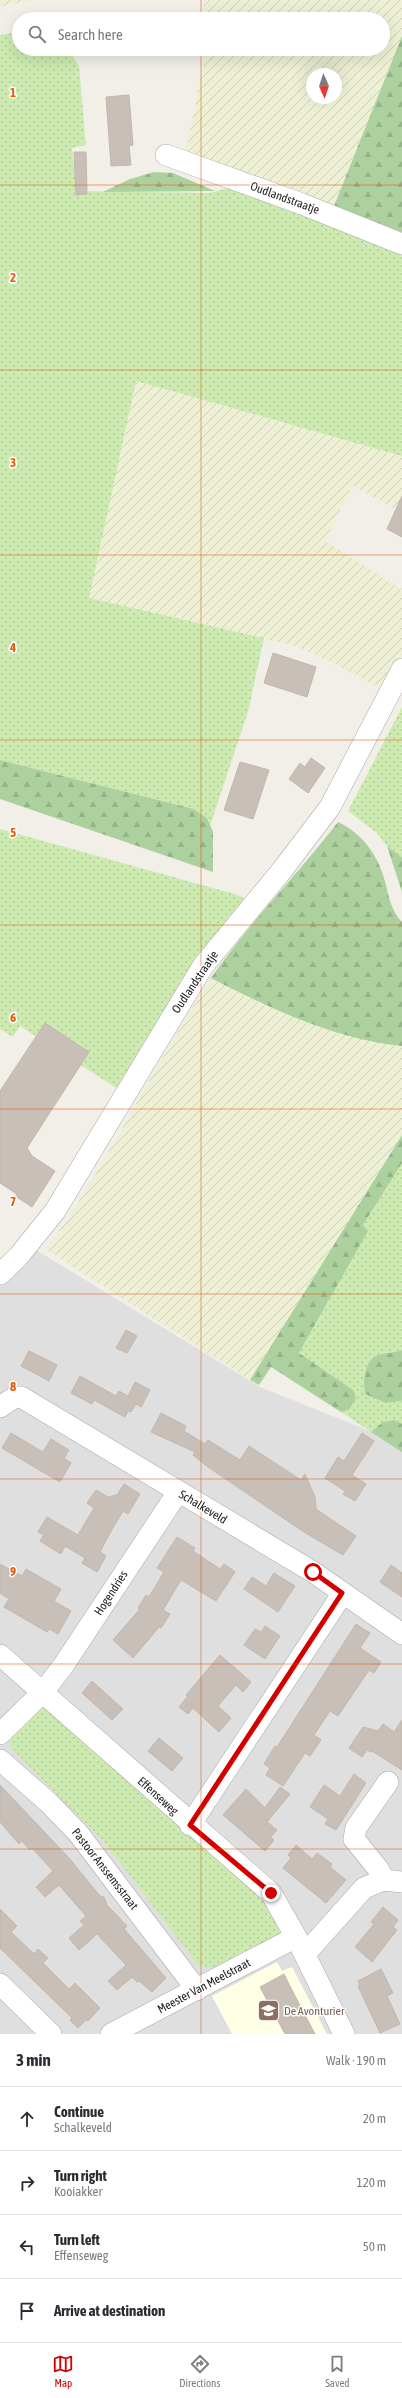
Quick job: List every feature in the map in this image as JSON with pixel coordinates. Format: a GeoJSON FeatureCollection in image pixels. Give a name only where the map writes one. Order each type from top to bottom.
{"type":"FeatureCollection","features":[{"type":"Feature","properties":{"kind":"street","name":"Oudlandstraatje"},"geometry":{"type":"LineString","coordinates":[[166,155],[302,204],[402,244]]}},
{"type":"Feature","properties":{"kind":"street","name":"Oudlandstraatje"},"geometry":{"type":"LineString","coordinates":[[0,1274],[18,1257],[55,1211],[203,966],[283,869],[330,807],[402,669]]}},
{"type":"Feature","properties":{"kind":"street","name":"Schalkeveld"},"geometry":{"type":"LineString","coordinates":[[0,1407],[15,1397],[21,1397],[313,1572],[402,1634]]}},
{"type":"Feature","properties":{"kind":"street","name":"Hogendries"},"geometry":{"type":"LineString","coordinates":[[43,1692],[63,1666],[178,1492]]}},
{"type":"Feature","properties":{"kind":"street"},"geometry":{"type":"LineString","coordinates":[[190,1825],[342,1593]]}},
{"type":"Feature","properties":{"kind":"street","name":"Effenseweg"},"geometry":{"type":"LineString","coordinates":[[0,1655],[190,1825],[271,1893],[301,1946],[344,2034]]}},
{"type":"Feature","properties":{"kind":"street"},"geometry":{"type":"LineString","coordinates":[[0,1734],[43,1692]]}},
{"type":"Feature","properties":{"kind":"street","name":"Pastoor Anssemsstraat"},"geometry":{"type":"LineString","coordinates":[[0,1760],[48,1802],[78,1833],[198,1990]]}},
{"type":"Feature","properties":{"kind":"street"},"geometry":{"type":"LineString","coordinates":[[388,1782],[356,1828],[354,1839],[379,1870],[392,1881]]}},
{"type":"Feature","properties":{"kind":"street","name":"Meester Van Meelstraat"},"geometry":{"type":"LineString","coordinates":[[111,2034],[198,1990],[301,1946],[364,1888],[392,1881]]}},
{"type":"Feature","properties":{"kind":"street"},"geometry":{"type":"LineString","coordinates":[[0,1984],[50,2034]]}},
{"type":"Feature","properties":{"kind":"shaded area"},"geometry":{"type":"Polygon","coordinates":[[[0,0],[33,0],[0,7],[0,0]]]}},
{"type":"Feature","properties":{"kind":"shaded area"},"geometry":{"type":"Polygon","coordinates":[[[203,0],[402,0],[402,36],[334,206],[185,154],[206,56],[390,56],[390,12],[204,12],[203,0]]]}},
{"type":"Feature","properties":{"kind":"shaded area"},"geometry":{"type":"Polygon","coordinates":[[[136,381],[402,456],[402,512],[352,486],[325,541],[402,589],[402,656],[385,691],[333,663],[295,646],[88,598],[136,381]]]}},
{"type":"Feature","properties":{"kind":"shaded area"},"geometry":{"type":"Polygon","coordinates":[[[211,978],[261,1004],[306,1022],[351,1035],[402,1046],[402,1135],[250,1380],[45,1249],[66,1222],[97,1172],[172,1041],[211,978]]]}},
{"type":"Feature","properties":{"kind":"shaded area"},"geometry":{"type":"Polygon","coordinates":[[[33,1248],[260,1387],[402,1444],[402,2034],[0,2034],[0,1268],[33,1248]]]}},
{"type":"Feature","properties":{"kind":"shaded area","name":"De Avonturier"},"geometry":{"type":"Polygon","coordinates":[[[277,1962],[282,1971],[292,1967],[327,2034],[232,2034],[212,1996],[277,1962]]]}},
{"type":"Feature","properties":{"kind":"green space"},"geometry":{"type":"Polygon","coordinates":[[[12,33],[12,56],[73,56],[79,66],[86,145],[72,148],[77,191],[210,193],[235,186],[402,253],[402,456],[136,381],[89,598],[264,638],[248,712],[210,826],[207,818],[194,809],[0,760],[0,35],[12,33]]]}},
{"type":"Feature","properties":{"kind":"green space"},"geometry":{"type":"Polygon","coordinates":[[[402,36],[402,238],[334,206],[402,36]]]}},
{"type":"Feature","properties":{"kind":"green space"},"geometry":{"type":"Polygon","coordinates":[[[154,172],[173,173],[215,191],[103,192],[130,179],[154,172]]]}},
{"type":"Feature","properties":{"kind":"green space"},"geometry":{"type":"Polygon","coordinates":[[[402,707],[402,857],[387,846],[377,833],[348,811],[402,707]]]}},
{"type":"Feature","properties":{"kind":"green space"},"geometry":{"type":"Polygon","coordinates":[[[0,760],[194,809],[207,818],[213,832],[213,872],[0,799],[0,760]]]}},
{"type":"Feature","properties":{"kind":"green space"},"geometry":{"type":"Polygon","coordinates":[[[338,822],[356,833],[370,848],[383,875],[391,905],[402,922],[402,1046],[352,1037],[328,1030],[256,1001],[211,978],[257,918],[338,822]]]}},
{"type":"Feature","properties":{"kind":"green space"},"geometry":{"type":"Polygon","coordinates":[[[0,829],[238,895],[248,901],[121,1091],[20,1026],[13,1037],[0,1029],[0,829]]]}},
{"type":"Feature","properties":{"kind":"green space"},"geometry":{"type":"Polygon","coordinates":[[[387,846],[402,857],[402,892],[387,846]]]}},
{"type":"Feature","properties":{"kind":"green space"},"geometry":{"type":"Polygon","coordinates":[[[402,1135],[402,1163],[363,1225],[368,1231],[299,1353],[353,1390],[356,1398],[349,1410],[341,1412],[271,1367],[259,1385],[250,1380],[402,1135]]]}},
{"type":"Feature","properties":{"kind":"green space"},"geometry":{"type":"Polygon","coordinates":[[[402,1163],[402,1350],[394,1354],[379,1355],[386,1403],[402,1401],[402,1424],[389,1421],[371,1432],[341,1412],[349,1410],[299,1353],[332,1295],[363,1225],[402,1163]]]}},
{"type":"Feature","properties":{"kind":"green space"},"geometry":{"type":"Polygon","coordinates":[[[402,1350],[402,1401],[386,1403],[365,1394],[364,1383],[366,1371],[371,1360],[375,1356],[381,1354],[402,1350]]]}},
{"type":"Feature","properties":{"kind":"green space"},"geometry":{"type":"Polygon","coordinates":[[[394,1420],[402,1424],[402,1452],[371,1432],[383,1422],[394,1420]]]}},
{"type":"Feature","properties":{"kind":"green space"},"geometry":{"type":"Polygon","coordinates":[[[45,1704],[261,1898],[281,1921],[287,1933],[216,1969],[198,1965],[105,1843],[16,1753],[10,1745],[11,1739],[45,1704]]]}},
{"type":"Feature","properties":{"kind":"building"},"geometry":{"type":"Polygon","coordinates":[[[129,95],[133,145],[129,146],[131,165],[111,166],[106,97],[129,95]]]}},
{"type":"Feature","properties":{"kind":"building"},"geometry":{"type":"Polygon","coordinates":[[[74,152],[86,152],[87,194],[76,195],[74,152]]]}},
{"type":"Feature","properties":{"kind":"building"},"geometry":{"type":"Polygon","coordinates":[[[402,496],[402,537],[387,529],[402,496]]]}},
{"type":"Feature","properties":{"kind":"building"},"geometry":{"type":"Polygon","coordinates":[[[273,653],[316,667],[307,697],[264,683],[273,653]]]}},
{"type":"Feature","properties":{"kind":"building"},"geometry":{"type":"Polygon","coordinates":[[[311,758],[325,768],[308,793],[289,779],[300,763],[305,767],[311,758]]]}},
{"type":"Feature","properties":{"kind":"building"},"geometry":{"type":"Polygon","coordinates":[[[240,762],[269,770],[253,819],[224,810],[240,762]]]}},
{"type":"Feature","properties":{"kind":"building"},"geometry":{"type":"Polygon","coordinates":[[[45,1023],[89,1052],[27,1148],[32,1156],[55,1171],[32,1207],[15,1196],[17,1194],[0,1183],[0,1091],[45,1023]]]}},
{"type":"Feature","properties":{"kind":"building"},"geometry":{"type":"Polygon","coordinates":[[[126,1330],[137,1336],[127,1353],[116,1348],[126,1330]]]}},
{"type":"Feature","properties":{"kind":"building"},"geometry":{"type":"Polygon","coordinates":[[[29,1351],[57,1365],[49,1381],[21,1366],[29,1351]]]}},
{"type":"Feature","properties":{"kind":"building"},"geometry":{"type":"Polygon","coordinates":[[[80,1376],[116,1396],[119,1391],[128,1396],[135,1382],[150,1390],[141,1407],[136,1404],[131,1412],[128,1411],[125,1417],[94,1400],[92,1404],[71,1393],[80,1376]]]}},
{"type":"Feature","properties":{"kind":"building"},"geometry":{"type":"Polygon","coordinates":[[[161,1413],[186,1426],[184,1431],[205,1444],[208,1440],[240,1460],[249,1446],[301,1480],[305,1474],[315,1497],[316,1509],[356,1536],[343,1555],[304,1532],[208,1467],[193,1455],[195,1452],[151,1432],[161,1413]]]}},
{"type":"Feature","properties":{"kind":"building"},"geometry":{"type":"Polygon","coordinates":[[[11,1433],[43,1452],[51,1439],[69,1450],[64,1458],[71,1463],[60,1482],[2,1448],[11,1433]]]}},
{"type":"Feature","properties":{"kind":"building"},"geometry":{"type":"Polygon","coordinates":[[[362,1433],[374,1441],[352,1475],[366,1484],[355,1501],[343,1494],[345,1491],[325,1478],[338,1457],[344,1461],[362,1433]]]}},
{"type":"Feature","properties":{"kind":"building"},"geometry":{"type":"Polygon","coordinates":[[[124,1484],[140,1494],[128,1514],[123,1511],[110,1533],[100,1552],[106,1556],[97,1572],[82,1563],[85,1558],[65,1546],[61,1554],[40,1541],[44,1535],[38,1532],[47,1517],[78,1535],[94,1508],[87,1503],[96,1490],[108,1497],[117,1495],[124,1484]]]}},
{"type":"Feature","properties":{"kind":"building"},"geometry":{"type":"Polygon","coordinates":[[[177,1537],[195,1548],[193,1551],[220,1569],[224,1564],[235,1572],[216,1601],[181,1580],[163,1610],[170,1614],[161,1628],[159,1627],[133,1658],[113,1640],[140,1609],[138,1608],[146,1595],[149,1597],[164,1572],[157,1568],[177,1537]]]}},
{"type":"Feature","properties":{"kind":"building"},"geometry":{"type":"Polygon","coordinates":[[[0,1564],[22,1576],[26,1569],[61,1589],[54,1601],[71,1611],[58,1634],[49,1629],[47,1632],[4,1607],[9,1599],[0,1593],[0,1564]]]}},
{"type":"Feature","properties":{"kind":"building"},"geometry":{"type":"Polygon","coordinates":[[[391,1565],[402,1573],[402,1597],[380,1582],[391,1565]]]}},
{"type":"Feature","properties":{"kind":"building"},"geometry":{"type":"Polygon","coordinates":[[[274,1573],[295,1586],[278,1612],[244,1589],[252,1577],[266,1586],[274,1573]]]}},
{"type":"Feature","properties":{"kind":"building"},"geometry":{"type":"Polygon","coordinates":[[[356,1624],[370,1633],[360,1648],[381,1662],[374,1673],[369,1670],[338,1716],[330,1711],[314,1735],[321,1740],[310,1756],[305,1753],[283,1786],[266,1775],[270,1768],[264,1764],[275,1746],[277,1747],[356,1624]]]}},
{"type":"Feature","properties":{"kind":"building"},"geometry":{"type":"Polygon","coordinates":[[[265,1626],[280,1636],[265,1659],[244,1645],[255,1629],[261,1632],[265,1626]]]}},
{"type":"Feature","properties":{"kind":"building"},"geometry":{"type":"Polygon","coordinates":[[[220,1655],[251,1682],[243,1692],[236,1685],[218,1706],[231,1718],[219,1732],[193,1708],[188,1714],[179,1707],[188,1696],[186,1695],[220,1655]]]}},
{"type":"Feature","properties":{"kind":"building"},"geometry":{"type":"Polygon","coordinates":[[[92,1681],[123,1709],[112,1720],[82,1693],[92,1681]]]}},
{"type":"Feature","properties":{"kind":"building"},"geometry":{"type":"Polygon","coordinates":[[[402,1720],[402,1770],[372,1751],[367,1750],[362,1757],[349,1748],[363,1727],[378,1731],[383,1724],[394,1732],[402,1720]]]}},
{"type":"Feature","properties":{"kind":"building"},"geometry":{"type":"Polygon","coordinates":[[[159,1738],[183,1758],[172,1771],[148,1751],[159,1738]]]}},
{"type":"Feature","properties":{"kind":"building"},"geometry":{"type":"Polygon","coordinates":[[[354,1774],[366,1783],[336,1830],[325,1824],[328,1819],[310,1807],[324,1785],[340,1796],[354,1774]]]}},
{"type":"Feature","properties":{"kind":"building"},"geometry":{"type":"Polygon","coordinates":[[[0,1785],[69,1858],[100,1896],[104,1897],[107,1905],[127,1926],[124,1929],[166,1978],[152,1992],[132,1977],[117,1990],[108,1981],[126,1965],[97,1934],[79,1950],[69,1938],[84,1925],[80,1921],[86,1916],[59,1885],[45,1897],[36,1887],[53,1871],[32,1848],[30,1850],[22,1841],[19,1844],[0,1822],[0,1785]]]}},
{"type":"Feature","properties":{"kind":"building"},"geometry":{"type":"Polygon","coordinates":[[[280,1787],[290,1794],[267,1822],[277,1830],[271,1837],[274,1840],[265,1851],[223,1815],[246,1789],[265,1808],[280,1787]]]}},
{"type":"Feature","properties":{"kind":"building"},"geometry":{"type":"Polygon","coordinates":[[[296,1845],[312,1859],[317,1853],[332,1864],[330,1867],[346,1880],[326,1903],[283,1868],[291,1858],[288,1855],[296,1845]]]}},
{"type":"Feature","properties":{"kind":"building"},"geometry":{"type":"Polygon","coordinates":[[[383,1907],[398,1920],[393,1927],[397,1930],[372,1962],[355,1947],[374,1924],[371,1922],[383,1907]]]}},
{"type":"Feature","properties":{"kind":"building"},"geometry":{"type":"Polygon","coordinates":[[[0,1909],[17,1926],[11,1932],[34,1954],[38,1949],[48,1958],[43,1963],[69,1989],[75,1983],[100,2008],[88,2021],[86,2020],[78,2028],[70,2020],[72,2018],[0,1948],[0,1909]]]}},
{"type":"Feature","properties":{"kind":"building"},"geometry":{"type":"Polygon","coordinates":[[[381,1969],[393,1993],[387,1996],[400,2024],[380,2033],[358,1986],[360,1985],[358,1981],[381,1969]]]}},
{"type":"Feature","properties":{"kind":"building"},"geometry":{"type":"Polygon","coordinates":[[[284,1974],[315,2034],[285,2034],[260,1987],[284,1974]]]}},
{"type":"Feature","properties":{"kind":"place","name":"De Avonturier"},"geometry":{"type":"Point","coordinates":[268,2011]}},
{"type":"Feature","properties":{"kind":"route"},"geometry":{"type":"LineString","coordinates":[[271,1893],[190,1825],[342,1593],[313,1572]]}}]}
